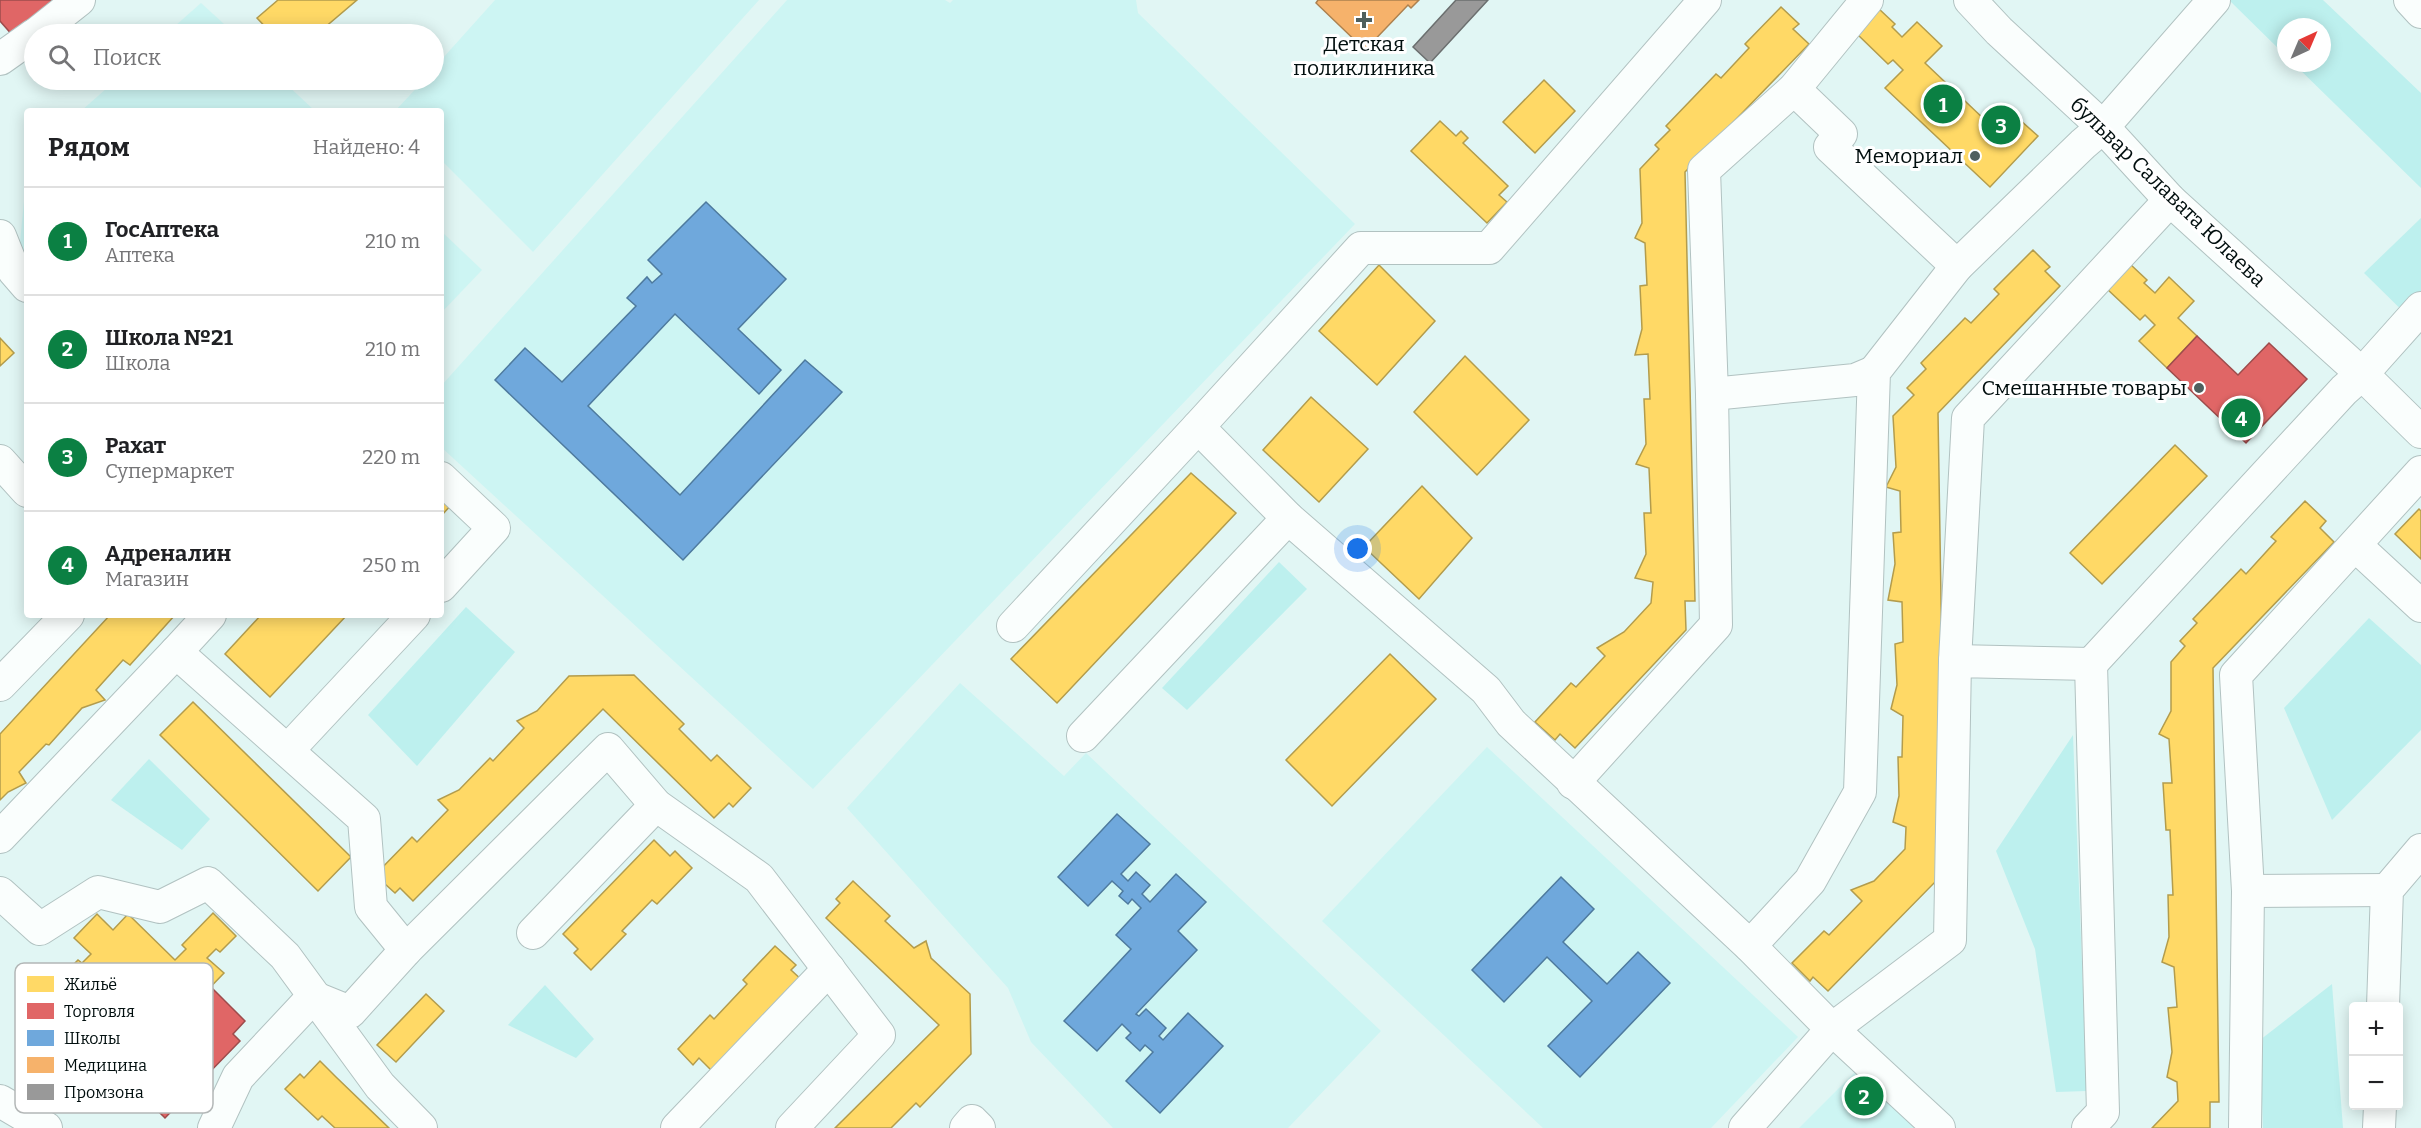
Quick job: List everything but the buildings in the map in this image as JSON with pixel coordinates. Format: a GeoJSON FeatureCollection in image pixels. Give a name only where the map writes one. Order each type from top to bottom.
{"type":"FeatureCollection","features":[{"type":"Feature","properties":{"kind":"street"},"geometry":{"type":"LineString","coordinates":[[52,24],[79,0]]}},
{"type":"Feature","properties":{"kind":"street"},"geometry":{"type":"LineString","coordinates":[[1013,626],[1198,428],[1361,248],[1489,248],[1705,0]]}},
{"type":"Feature","properties":{"kind":"street"},"geometry":{"type":"LineString","coordinates":[[1573,783],[1716,625],[1712,394],[1704,170],[1794,89],[1867,0]]}},
{"type":"Feature","properties":{"kind":"street","name":"бульвар Салавата Юлаева"},"geometry":{"type":"LineString","coordinates":[[1970,0],[1999,31],[2103,127],[2170,200],[2362,374],[2421,432]]}},
{"type":"Feature","properties":{"kind":"street"},"geometry":{"type":"LineString","coordinates":[[1712,394],[1856,380],[1874,372],[1957,266],[2103,127],[2214,0]]}},
{"type":"Feature","properties":{"kind":"street"},"geometry":{"type":"LineString","coordinates":[[2410,0],[2421,12]]}},
{"type":"Feature","properties":{"kind":"street"},"geometry":{"type":"LineString","coordinates":[[0,58],[24,42]]}},
{"type":"Feature","properties":{"kind":"street"},"geometry":{"type":"LineString","coordinates":[[1794,89],[1841,134],[1830,147],[1957,266]]}},
{"type":"Feature","properties":{"kind":"street"},"geometry":{"type":"LineString","coordinates":[[1744,1128],[1832,1029],[1950,940],[1955,661],[1968,418],[2170,200]]}},
{"type":"Feature","properties":{"kind":"street"},"geometry":{"type":"LineString","coordinates":[[0,236],[14,271],[24,283]]}},
{"type":"Feature","properties":{"kind":"street"},"geometry":{"type":"LineString","coordinates":[[2088,1128],[2103,1112],[2091,664],[2421,308]]}},
{"type":"Feature","properties":{"kind":"street"},"geometry":{"type":"LineString","coordinates":[[1750,946],[1810,881],[1860,792],[1874,372]]}},
{"type":"Feature","properties":{"kind":"street"},"geometry":{"type":"LineString","coordinates":[[1198,428],[1288,518],[1486,690],[1511,723],[1573,783],[1750,946],[1832,1029],[1939,1128]]}},
{"type":"Feature","properties":{"kind":"street"},"geometry":{"type":"LineString","coordinates":[[0,461],[24,488]]}},
{"type":"Feature","properties":{"kind":"street"},"geometry":{"type":"LineString","coordinates":[[2245,1128],[2248,891],[2236,675],[2421,472]]}},
{"type":"Feature","properties":{"kind":"street"},"geometry":{"type":"LineString","coordinates":[[444,481],[494,528],[444,583]]}},
{"type":"Feature","properties":{"kind":"street"},"geometry":{"type":"LineString","coordinates":[[1083,736],[1288,518]]}},
{"type":"Feature","properties":{"kind":"street"},"geometry":{"type":"LineString","coordinates":[[2355,545],[2421,606]]}},
{"type":"Feature","properties":{"kind":"street"},"geometry":{"type":"LineString","coordinates":[[0,685],[65,618]]}},
{"type":"Feature","properties":{"kind":"street"},"geometry":{"type":"LineString","coordinates":[[0,837],[207,618]]}},
{"type":"Feature","properties":{"kind":"street"},"geometry":{"type":"LineString","coordinates":[[288,750],[411,618]]}},
{"type":"Feature","properties":{"kind":"street"},"geometry":{"type":"LineString","coordinates":[[176,652],[364,819],[371,907],[406,950]]}},
{"type":"Feature","properties":{"kind":"street"},"geometry":{"type":"LineString","coordinates":[[1955,661],[2091,664]]}},
{"type":"Feature","properties":{"kind":"street"},"geometry":{"type":"LineString","coordinates":[[313,997],[350,1012],[406,950],[608,749],[656,805],[759,878],[879,1035],[792,1128]]}},
{"type":"Feature","properties":{"kind":"street"},"geometry":{"type":"LineString","coordinates":[[533,933],[656,805]]}},
{"type":"Feature","properties":{"kind":"street"},"geometry":{"type":"LineString","coordinates":[[2384,1002],[2387,890],[2421,850]]}},
{"type":"Feature","properties":{"kind":"street"},"geometry":{"type":"LineString","coordinates":[[0,892],[40,929],[98,892],[160,907],[208,884],[285,956],[380,1086],[421,1128]]}},
{"type":"Feature","properties":{"kind":"street"},"geometry":{"type":"LineString","coordinates":[[2248,891],[2387,890]]}},
{"type":"Feature","properties":{"kind":"street"},"geometry":{"type":"LineString","coordinates":[[677,1128],[829,969]]}},
{"type":"Feature","properties":{"kind":"street"},"geometry":{"type":"LineString","coordinates":[[214,1128],[238,1077],[313,997]]}},
{"type":"Feature","properties":{"kind":"street"},"geometry":{"type":"LineString","coordinates":[[0,1101],[15,1110]]}},
{"type":"Feature","properties":{"kind":"street"},"geometry":{"type":"LineString","coordinates":[[2379,1128],[2380,1110]]}},
{"type":"Feature","properties":{"kind":"street"},"geometry":{"type":"LineString","coordinates":[[20,1113],[46,1128]]}},
{"type":"Feature","properties":{"kind":"street"},"geometry":{"type":"LineString","coordinates":[[966,1128],[972,1122],[979,1128]]}},
{"type":"Feature","properties":{"kind":"shaded area"},"geometry":{"type":"Polygon","coordinates":[[[495,0],[759,0],[533,252],[444,163],[444,108],[398,108],[415,90],[444,90],[444,57],[495,0]]]}},
{"type":"Feature","properties":{"kind":"shaded area"},"geometry":{"type":"Polygon","coordinates":[[[787,0],[945,0],[950,3],[953,0],[1136,0],[1138,13],[1355,224],[813,789],[444,450],[444,383],[787,0]]]}},
{"type":"Feature","properties":{"kind":"shaded area"},"geometry":{"type":"Polygon","coordinates":[[[2229,0],[2323,0],[2421,93],[2421,188],[2302,72],[2331,72],[2331,18],[2277,18],[2277,47],[2229,0]]]}},
{"type":"Feature","properties":{"kind":"shaded area"},"geometry":{"type":"Polygon","coordinates":[[[201,3],[224,24],[177,24],[201,3]]]}},
{"type":"Feature","properties":{"kind":"shaded area"},"geometry":{"type":"Polygon","coordinates":[[[105,90],[293,90],[312,108],[84,108],[105,90]]]}},
{"type":"Feature","properties":{"kind":"shaded area"},"geometry":{"type":"Polygon","coordinates":[[[24,201],[24,258],[19,252],[24,201]]]}},
{"type":"Feature","properties":{"kind":"shaded area"},"geometry":{"type":"Polygon","coordinates":[[[2421,218],[2421,329],[2364,273],[2421,218]]]}},
{"type":"Feature","properties":{"kind":"shaded area"},"geometry":{"type":"Polygon","coordinates":[[[444,234],[482,270],[444,310],[444,234]]]}},
{"type":"Feature","properties":{"kind":"shaded area"},"geometry":{"type":"Polygon","coordinates":[[[1279,562],[1307,589],[1187,710],[1162,688],[1279,562]]]}},
{"type":"Feature","properties":{"kind":"shaded area"},"geometry":{"type":"Polygon","coordinates":[[[466,607],[515,652],[417,766],[368,715],[466,607]]]}},
{"type":"Feature","properties":{"kind":"shaded area"},"geometry":{"type":"Polygon","coordinates":[[[2369,618],[2421,665],[2421,730],[2332,820],[2284,708],[2369,618]]]}},
{"type":"Feature","properties":{"kind":"shaded area"},"geometry":{"type":"Polygon","coordinates":[[[960,683],[1064,776],[1086,753],[1381,1031],[1288,1128],[1113,1128],[1031,1042],[1008,988],[847,808],[960,683]]]}},
{"type":"Feature","properties":{"kind":"shaded area"},"geometry":{"type":"Polygon","coordinates":[[[2073,735],[2087,1091],[2056,1092],[2035,949],[1996,851],[2073,735]]]}},
{"type":"Feature","properties":{"kind":"shaded area"},"geometry":{"type":"Polygon","coordinates":[[[1487,747],[1798,1037],[1711,1128],[1543,1128],[1322,921],[1487,747]]]}},
{"type":"Feature","properties":{"kind":"shaded area"},"geometry":{"type":"Polygon","coordinates":[[[149,759],[210,819],[182,850],[111,800],[149,759]]]}},
{"type":"Feature","properties":{"kind":"shaded area"},"geometry":{"type":"Polygon","coordinates":[[[2332,984],[2343,1128],[2263,1128],[2260,1040],[2332,984]]]}},
{"type":"Feature","properties":{"kind":"shaded area"},"geometry":{"type":"Polygon","coordinates":[[[545,985],[594,1039],[576,1058],[508,1025],[545,985]]]}},
{"type":"Feature","properties":{"kind":"shaded area"},"geometry":{"type":"Polygon","coordinates":[[[1864,1063],[1931,1128],[1799,1128],[1864,1063]]]}},
{"type":"Feature","properties":{"kind":"place","name":"Детская поликлиника"},"geometry":{"type":"Point","coordinates":[1364,20]}},
{"type":"Feature","properties":{"kind":"place","name":"ГосАптека"},"geometry":{"type":"Point","coordinates":[1943,104]}},
{"type":"Feature","properties":{"kind":"place","name":"Рахат"},"geometry":{"type":"Point","coordinates":[2001,125]}},
{"type":"Feature","properties":{"kind":"place","name":"Мемориал"},"geometry":{"type":"Point","coordinates":[1975,156]}},
{"type":"Feature","properties":{"kind":"place","name":"Смешанные товары"},"geometry":{"type":"Point","coordinates":[2199,388]}},
{"type":"Feature","properties":{"kind":"place","name":"Адреналин"},"geometry":{"type":"Point","coordinates":[2241,418]}},
{"type":"Feature","properties":{"kind":"place","name":"Школа №21"},"geometry":{"type":"Point","coordinates":[1864,1096]}}]}
